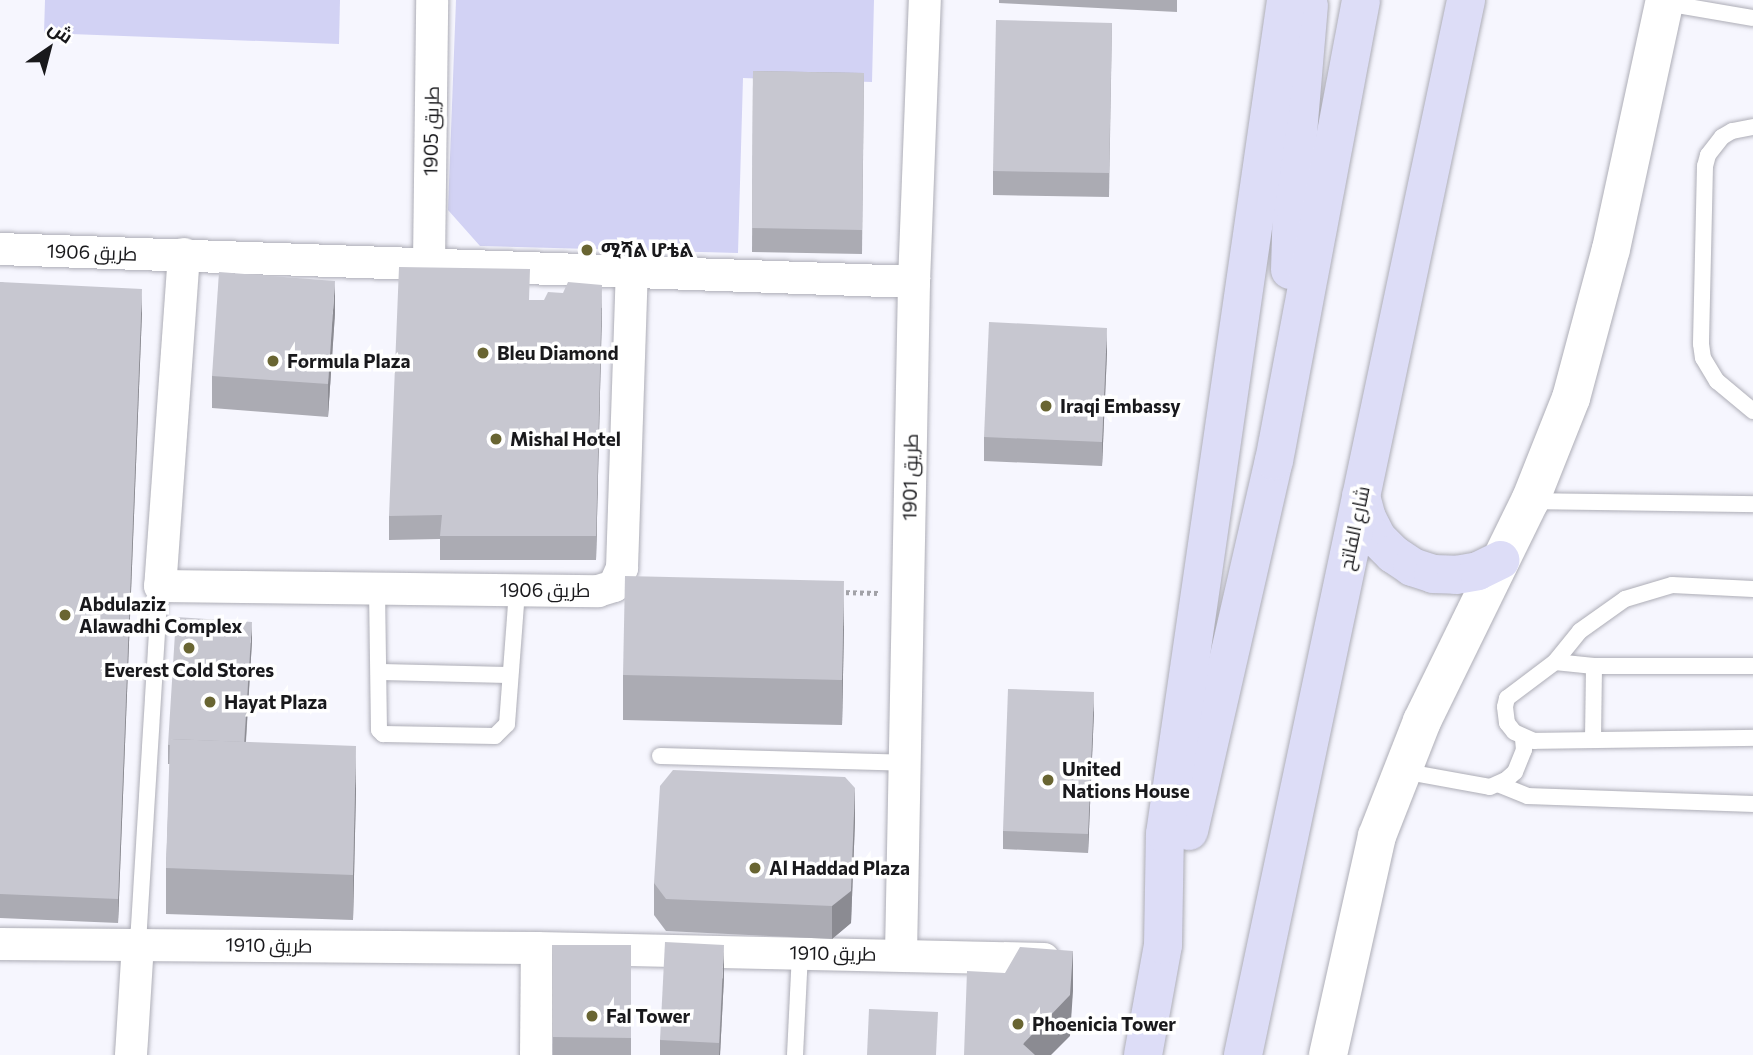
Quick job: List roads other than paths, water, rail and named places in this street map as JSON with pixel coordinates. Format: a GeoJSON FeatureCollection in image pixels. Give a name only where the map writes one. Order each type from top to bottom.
{"type":"FeatureCollection","features":[{"type":"Feature","properties":{"kind":"main road"},"geometry":{"type":"LineString","coordinates":[[1163,945],[1165,834],[1286,0]]}},
{"type":"Feature","properties":{"kind":"main road"},"geometry":{"type":"LineString","coordinates":[[1291,371],[1292,203],[1310,0]]}},
{"type":"Feature","properties":{"kind":"main road"},"geometry":{"type":"LineString","coordinates":[[1143,1055],[1163,945],[1271,474],[1361,0]]}},
{"type":"Feature","properties":{"kind":"main road","name":"شارع الفاتح"},"geometry":{"type":"LineString","coordinates":[[1243,1055],[1466,0]]}},
{"type":"Feature","properties":{"kind":"main road"},"geometry":{"type":"LineString","coordinates":[[1361,496],[1367,518],[1377,538],[1393,554],[1412,567],[1433,573],[1456,575],[1478,571],[1501,560]]}},
{"type":"Feature","properties":{"kind":"street","name":"طريق 1905"},"geometry":{"type":"LineString","coordinates":[[429,262],[432,0]]}},
{"type":"Feature","properties":{"kind":"street","name":"طريق 1901"},"geometry":{"type":"LineString","coordinates":[[901,954],[914,282],[926,0]]}},
{"type":"Feature","properties":{"kind":"street"},"geometry":{"type":"LineString","coordinates":[[1328,1055],[1377,836],[1428,708],[1530,501],[1571,398],[1592,324],[1665,1]]}},
{"type":"Feature","properties":{"kind":"street","name":"طريق 1906"},"geometry":{"type":"LineString","coordinates":[[0,249],[429,262],[632,274],[914,282]]}},
{"type":"Feature","properties":{"kind":"street"},"geometry":{"type":"LineString","coordinates":[[160,586],[184,254]]}},
{"type":"Feature","properties":{"kind":"street","name":"طريق 1906"},"geometry":{"type":"LineString","coordinates":[[160,586],[598,591],[614,586],[622,568],[632,274]]}},
{"type":"Feature","properties":{"kind":"street"},"geometry":{"type":"LineString","coordinates":[[131,1055],[138,943]]}},
{"type":"Feature","properties":{"kind":"street","name":"طريق 1910"},"geometry":{"type":"LineString","coordinates":[[0,944],[537,948],[1044,959]]}},
{"type":"Feature","properties":{"kind":"street"},"geometry":{"type":"LineString","coordinates":[[536,1055],[537,948]]}},
{"type":"Feature","properties":{"kind":"lane"},"geometry":{"type":"LineString","coordinates":[[1665,1],[1753,18]]}},
{"type":"Feature","properties":{"kind":"lane"},"geometry":{"type":"LineString","coordinates":[[1753,127],[1732,131],[1722,137],[1708,155],[1705,166],[1701,344],[1703,358],[1717,381],[1753,411]]}},
{"type":"Feature","properties":{"kind":"lane"},"geometry":{"type":"LineString","coordinates":[[1530,501],[1753,504]]}},
{"type":"Feature","properties":{"kind":"lane"},"geometry":{"type":"LineString","coordinates":[[1753,589],[1672,585],[1651,589],[1602,613],[1580,631],[1555,662],[1507,698],[1504,707],[1507,723],[1523,738],[1753,738]]}},
{"type":"Feature","properties":{"kind":"lane"},"geometry":{"type":"LineString","coordinates":[[138,943],[160,586]]}},
{"type":"Feature","properties":{"kind":"lane"},"geometry":{"type":"LineString","coordinates":[[377,589],[378,723],[383,734],[495,736],[507,724],[517,590]]}},
{"type":"Feature","properties":{"kind":"lane"},"geometry":{"type":"LineString","coordinates":[[1555,662],[1594,666],[1753,666]]}},
{"type":"Feature","properties":{"kind":"lane"},"geometry":{"type":"LineString","coordinates":[[1593,739],[1594,666]]}},
{"type":"Feature","properties":{"kind":"lane"},"geometry":{"type":"LineString","coordinates":[[379,672],[510,675]]}},
{"type":"Feature","properties":{"kind":"lane"},"geometry":{"type":"LineString","coordinates":[[1402,771],[1490,787],[1515,772],[1521,762],[1523,738]]}},
{"type":"Feature","properties":{"kind":"lane"},"geometry":{"type":"LineString","coordinates":[[660,756],[906,763]]}},
{"type":"Feature","properties":{"kind":"lane"},"geometry":{"type":"LineString","coordinates":[[1498,784],[1528,796],[1753,804]]}},
{"type":"Feature","properties":{"kind":"lane"},"geometry":{"type":"LineString","coordinates":[[795,1055],[800,953]]}},
{"type":"Feature","properties":{"kind":"place","name":"ሚሻል ሆቴል"},"geometry":{"type":"Point","coordinates":[587,250]}},
{"type":"Feature","properties":{"kind":"place","name":"Bleu Diamond"},"geometry":{"type":"Point","coordinates":[483,353]}},
{"type":"Feature","properties":{"kind":"place","name":"Formula Plaza"},"geometry":{"type":"Point","coordinates":[273,361]}},
{"type":"Feature","properties":{"kind":"place","name":"Iraqi Embassy"},"geometry":{"type":"Point","coordinates":[1046,406]}},
{"type":"Feature","properties":{"kind":"place","name":"Mishal Hotel"},"geometry":{"type":"Point","coordinates":[496,439]}},
{"type":"Feature","properties":{"kind":"place","name":"Abdulaziz Alawadhi Complex"},"geometry":{"type":"Point","coordinates":[65,615]}},
{"type":"Feature","properties":{"kind":"place","name":"Everest Cold Stores"},"geometry":{"type":"Point","coordinates":[189,648]}},
{"type":"Feature","properties":{"kind":"place","name":"Hayat Plaza"},"geometry":{"type":"Point","coordinates":[210,702]}},
{"type":"Feature","properties":{"kind":"place","name":"United Nations House"},"geometry":{"type":"Point","coordinates":[1048,780]}},
{"type":"Feature","properties":{"kind":"place","name":"Al Haddad Plaza"},"geometry":{"type":"Point","coordinates":[755,868]}},
{"type":"Feature","properties":{"kind":"place","name":"Fal Tower"},"geometry":{"type":"Point","coordinates":[592,1016]}},
{"type":"Feature","properties":{"kind":"place","name":"Phoenicia Tower"},"geometry":{"type":"Point","coordinates":[1018,1024]}}]}
